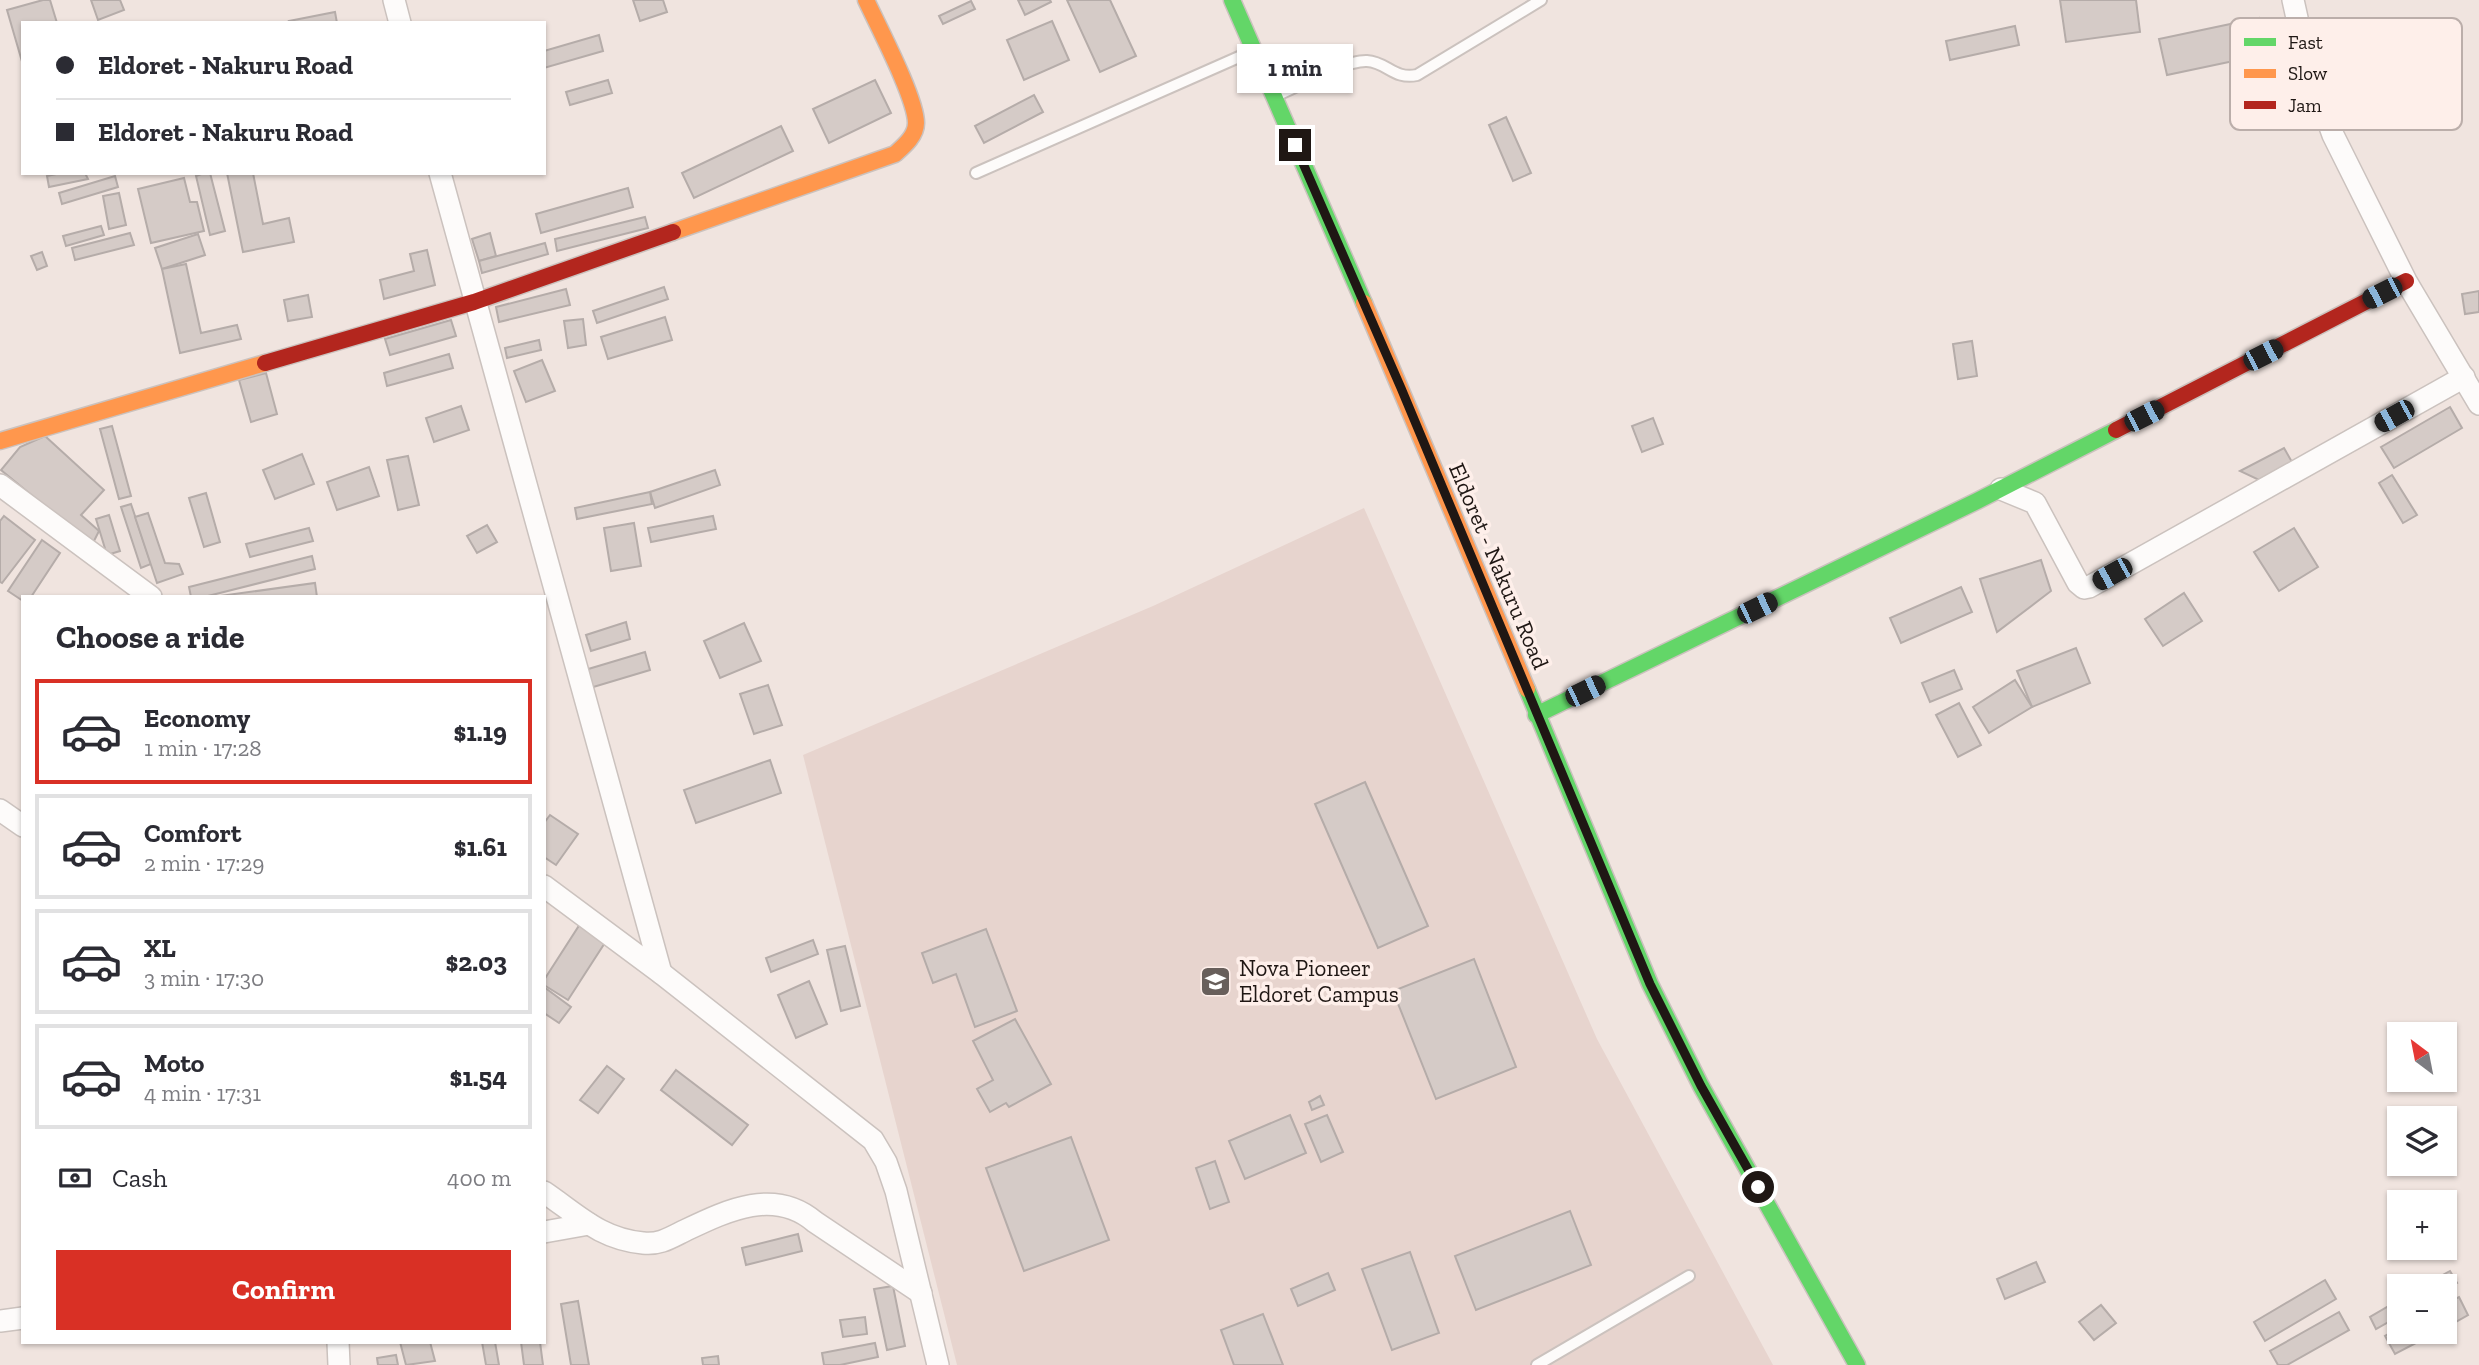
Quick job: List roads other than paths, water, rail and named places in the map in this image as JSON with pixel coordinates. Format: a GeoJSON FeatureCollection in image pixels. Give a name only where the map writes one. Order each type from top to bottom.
{"type":"FeatureCollection","features":[{"type":"Feature","properties":{"kind":"main road"},"geometry":{"type":"LineString","coordinates":[[0,441],[474,302],[895,154],[911,139],[916,121],[905,88],[866,0]]}},
{"type":"Feature","properties":{"kind":"main road","name":"Eldoret - Nakuru Road"},"geometry":{"type":"LineString","coordinates":[[1233,0],[1401,388],[1656,996],[1701,1086],[1857,1365]]}},
{"type":"Feature","properties":{"kind":"main road"},"geometry":{"type":"LineString","coordinates":[[1536,715],[2001,489],[2406,281]]}},
{"type":"Feature","properties":{"kind":"street"},"geometry":{"type":"LineString","coordinates":[[394,0],[399,21]]}},
{"type":"Feature","properties":{"kind":"street"},"geometry":{"type":"LineString","coordinates":[[2294,0],[2298,18]]}},
{"type":"Feature","properties":{"kind":"street"},"geometry":{"type":"LineString","coordinates":[[2332,130],[2406,281],[2479,404]]}},
{"type":"Feature","properties":{"kind":"street"},"geometry":{"type":"LineString","coordinates":[[441,175],[661,973]]}},
{"type":"Feature","properties":{"kind":"street"},"geometry":{"type":"LineString","coordinates":[[2001,489],[2035,503],[2078,583],[2084,588],[2089,587],[2464,377]]}},
{"type":"Feature","properties":{"kind":"street"},"geometry":{"type":"LineString","coordinates":[[0,485],[148,595]]}},
{"type":"Feature","properties":{"kind":"street"},"geometry":{"type":"LineString","coordinates":[[0,810],[21,825]]}},
{"type":"Feature","properties":{"kind":"street"},"geometry":{"type":"LineString","coordinates":[[546,888],[661,973],[873,1140],[886,1162],[896,1191],[938,1365]]}},
{"type":"Feature","properties":{"kind":"street"},"geometry":{"type":"LineString","coordinates":[[546,1193],[614,1238],[659,1243],[724,1213],[746,1206],[772,1204],[802,1211],[921,1293]]}},
{"type":"Feature","properties":{"kind":"street"},"geometry":{"type":"LineString","coordinates":[[546,1233],[589,1224]]}},
{"type":"Feature","properties":{"kind":"street"},"geometry":{"type":"LineString","coordinates":[[0,1321],[21,1318]]}},
{"type":"Feature","properties":{"kind":"street"},"geometry":{"type":"LineString","coordinates":[[338,1344],[339,1365]]}},
{"type":"Feature","properties":{"kind":"lane"},"geometry":{"type":"LineString","coordinates":[[1274,96],[1349,64],[1368,61],[1405,78],[1417,75],[1541,0]]}},
{"type":"Feature","properties":{"kind":"lane"},"geometry":{"type":"LineString","coordinates":[[976,173],[1254,50]]}},
{"type":"Feature","properties":{"kind":"lane"},"geometry":{"type":"LineString","coordinates":[[1537,1365],[1689,1276]]}},
{"type":"Feature","properties":{"kind":"place","name":"Nova Pioneer Eldoret Campus"},"geometry":{"type":"Point","coordinates":[1216,981]}}]}
